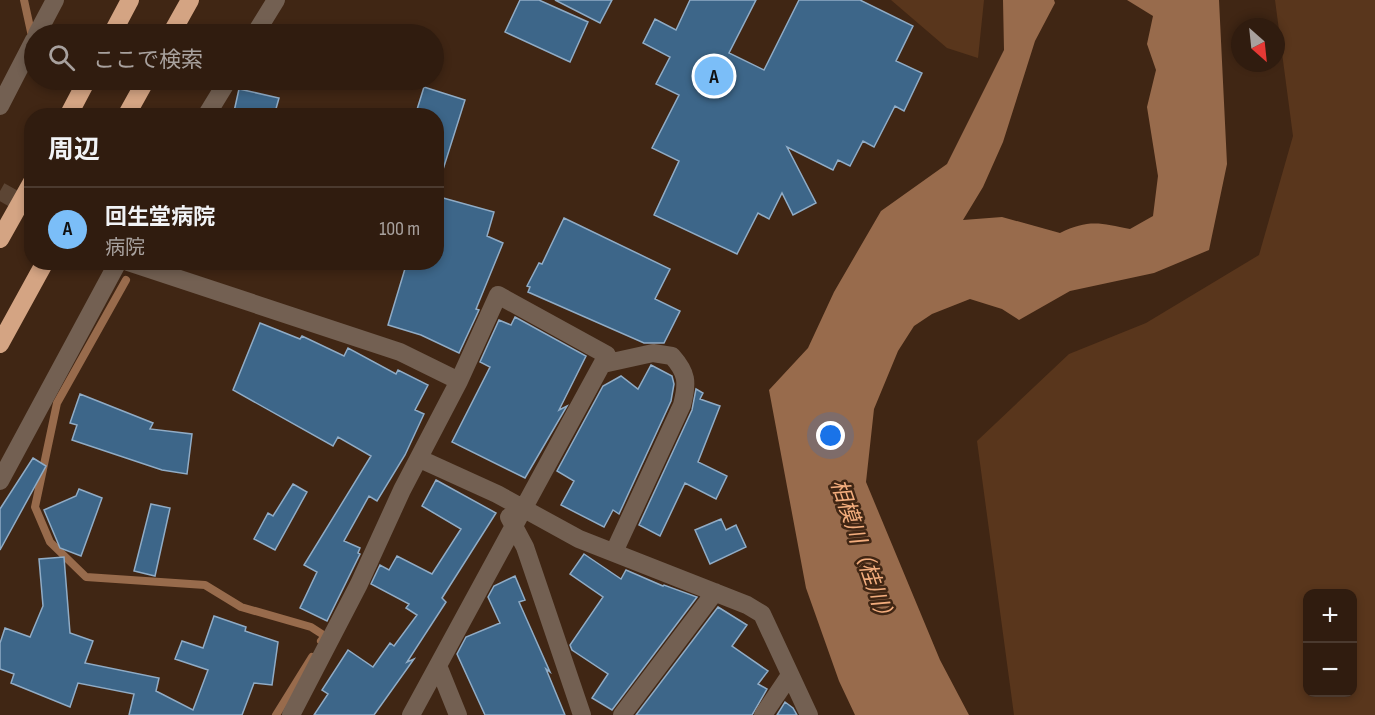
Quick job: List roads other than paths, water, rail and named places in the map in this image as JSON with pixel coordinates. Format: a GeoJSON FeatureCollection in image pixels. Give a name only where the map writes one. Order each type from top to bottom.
{"type":"FeatureCollection","features":[{"type":"Feature","properties":{"kind":"highway"},"geometry":{"type":"LineString","coordinates":[[117,24],[130,0]]}},
{"type":"Feature","properties":{"kind":"highway"},"geometry":{"type":"LineString","coordinates":[[177,24],[190,0]]}},
{"type":"Feature","properties":{"kind":"highway"},"geometry":{"type":"LineString","coordinates":[[72,108],[82,90]]}},
{"type":"Feature","properties":{"kind":"highway"},"geometry":{"type":"LineString","coordinates":[[130,108],[140,90]]}},
{"type":"Feature","properties":{"kind":"highway"},"geometry":{"type":"LineString","coordinates":[[0,239],[24,196]]}},
{"type":"Feature","properties":{"kind":"highway"},"geometry":{"type":"LineString","coordinates":[[0,344],[41,270]]}},
{"type":"Feature","properties":{"kind":"street"},"geometry":{"type":"LineString","coordinates":[[42,24],[55,0]]}},
{"type":"Feature","properties":{"kind":"street"},"geometry":{"type":"LineString","coordinates":[[261,24],[276,0]]}},
{"type":"Feature","properties":{"kind":"street"},"geometry":{"type":"LineString","coordinates":[[0,106],[24,59]]}},
{"type":"Feature","properties":{"kind":"street"},"geometry":{"type":"LineString","coordinates":[[211,108],[222,90]]}},
{"type":"Feature","properties":{"kind":"street"},"geometry":{"type":"LineString","coordinates":[[0,481],[114,270]]}},
{"type":"Feature","properties":{"kind":"street"},"geometry":{"type":"LineString","coordinates":[[152,270],[400,352],[459,381]]}},
{"type":"Feature","properties":{"kind":"street"},"geometry":{"type":"LineString","coordinates":[[291,715],[359,584],[402,490],[459,381],[498,295],[608,355],[514,525],[439,668],[411,715]]}},
{"type":"Feature","properties":{"kind":"street"},"geometry":{"type":"LineString","coordinates":[[603,364],[653,353],[672,356],[684,370],[686,390],[682,405],[614,552]]}},
{"type":"Feature","properties":{"kind":"street"},"geometry":{"type":"LineString","coordinates":[[420,459],[497,494],[579,539],[747,605],[762,614],[809,715]]}},
{"type":"Feature","properties":{"kind":"street"},"geometry":{"type":"LineString","coordinates":[[497,494],[525,547],[582,715]]}},
{"type":"Feature","properties":{"kind":"street"},"geometry":{"type":"LineString","coordinates":[[622,715],[715,592]]}},
{"type":"Feature","properties":{"kind":"street"},"geometry":{"type":"LineString","coordinates":[[439,668],[458,715]]}},
{"type":"Feature","properties":{"kind":"street"},"geometry":{"type":"LineString","coordinates":[[763,715],[790,675]]}},
{"type":"Feature","properties":{"kind":"water","name":"相模川（桂川）"},"geometry":{"type":"Polygon","coordinates":[[[1003,0],[1054,0],[1055,3],[1035,41],[1003,142],[983,187],[963,220],[1002,217],[1060,233],[1087,224],[1130,229],[1153,216],[1158,176],[1147,107],[1156,70],[1147,44],[1153,16],[1127,0],[1219,0],[1227,164],[1209,250],[1154,273],[1070,291],[1019,320],[1002,309],[970,299],[932,314],[914,326],[898,351],[874,409],[866,482],[940,660],[969,715],[855,715],[839,681],[806,588],[769,390],[808,348],[834,292],[881,211],[947,164],[1004,50],[1003,0]]]}},
{"type":"Feature","properties":{"kind":"waterway"},"geometry":{"type":"LineString","coordinates":[[24,0],[29,24]]}},
{"type":"Feature","properties":{"kind":"waterway"},"geometry":{"type":"LineString","coordinates":[[126,280],[57,403],[35,507],[50,542],[86,577],[205,585],[241,607],[311,627],[325,636],[321,641]]}},
{"type":"Feature","properties":{"kind":"waterway"},"geometry":{"type":"LineString","coordinates":[[276,715],[312,657]]}},
{"type":"Feature","properties":{"kind":"tunnel"},"geometry":{"type":"LineString","coordinates":[[0,191],[24,204]]}},
{"type":"Feature","properties":{"kind":"place","name":"回生堂病院"},"geometry":{"type":"Point","coordinates":[714,76]}}]}
